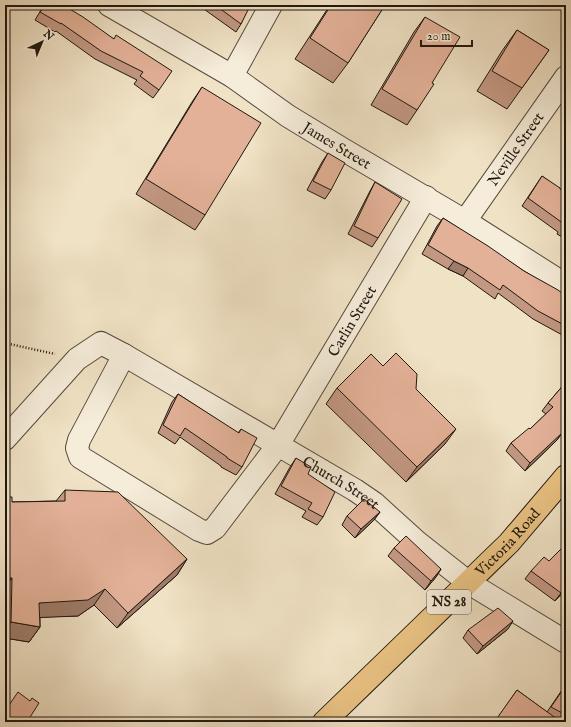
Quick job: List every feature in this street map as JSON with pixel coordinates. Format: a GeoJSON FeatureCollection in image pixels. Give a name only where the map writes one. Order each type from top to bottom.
{"type":"FeatureCollection","features":[{"type":"Feature","properties":{"kind":"main road","name":"Victoria Road"},"geometry":{"type":"LineString","coordinates":[[324,722],[509,543],[566,476]]}},
{"type":"Feature","properties":{"kind":"street","name":"James Street"},"geometry":{"type":"LineString","coordinates":[[109,5],[232,76],[294,120],[426,197],[566,285]]}},
{"type":"Feature","properties":{"kind":"street"},"geometry":{"type":"LineString","coordinates":[[232,76],[271,5]]}},
{"type":"Feature","properties":{"kind":"street","name":"Neville Street"},"geometry":{"type":"LineString","coordinates":[[465,221],[566,77]]}},
{"type":"Feature","properties":{"kind":"street","name":"Carlin Street"},"geometry":{"type":"LineString","coordinates":[[124,355],[79,440],[77,448],[80,457],[199,530],[207,533],[215,528],[278,445],[426,197]]}},
{"type":"Feature","properties":{"kind":"street","name":"Church Street"},"geometry":{"type":"LineString","coordinates":[[77,359],[101,343],[124,355],[355,490],[374,503],[417,542],[469,583],[566,642]]}},
{"type":"Feature","properties":{"kind":"street"},"geometry":{"type":"LineString","coordinates":[[8,432],[77,359]]}},
{"type":"Feature","properties":{"kind":"path"},"geometry":{"type":"LineString","coordinates":[[5,343],[77,359]]}},
{"type":"Feature","properties":{"kind":"building"},"geometry":{"type":"Polygon","coordinates":[[[45,5],[63,5],[114,39],[116,35],[172,71],[159,90],[140,76],[143,72],[101,51],[61,23],[40,12],[45,5]]]}},
{"type":"Feature","properties":{"kind":"building"},"geometry":{"type":"Polygon","coordinates":[[[215,5],[249,5],[250,6],[241,24],[215,5]]]}},
{"type":"Feature","properties":{"kind":"building"},"geometry":{"type":"Polygon","coordinates":[[[331,5],[385,5],[348,63],[310,38],[331,5]]]}},
{"type":"Feature","properties":{"kind":"building"},"geometry":{"type":"Polygon","coordinates":[[[425,17],[460,37],[432,83],[434,84],[417,110],[382,89],[425,17]]]}},
{"type":"Feature","properties":{"kind":"building"},"geometry":{"type":"Polygon","coordinates":[[[517,30],[549,50],[522,88],[492,71],[517,30]]]}},
{"type":"Feature","properties":{"kind":"building"},"geometry":{"type":"Polygon","coordinates":[[[202,87],[261,123],[205,215],[146,179],[202,87]]]}},
{"type":"Feature","properties":{"kind":"building"},"geometry":{"type":"Polygon","coordinates":[[[328,153],[345,163],[331,190],[313,181],[328,153]]]}},
{"type":"Feature","properties":{"kind":"building"},"geometry":{"type":"Polygon","coordinates":[[[542,176],[566,192],[566,228],[563,226],[564,224],[528,198],[542,176]]]}},
{"type":"Feature","properties":{"kind":"building"},"geometry":{"type":"Polygon","coordinates":[[[375,182],[402,199],[378,238],[354,226],[375,182]]]}},
{"type":"Feature","properties":{"kind":"building"},"geometry":{"type":"Polygon","coordinates":[[[443,218],[488,246],[524,271],[566,296],[566,326],[538,311],[503,285],[500,290],[468,268],[428,245],[443,218]]]}},
{"type":"Feature","properties":{"kind":"building"},"geometry":{"type":"Polygon","coordinates":[[[396,353],[417,374],[416,389],[456,429],[417,467],[337,388],[371,354],[383,366],[396,353]]]}},
{"type":"Feature","properties":{"kind":"building"},"geometry":{"type":"Polygon","coordinates":[[[566,382],[566,427],[563,432],[530,463],[511,443],[529,428],[530,429],[553,407],[548,403],[566,382]]]}},
{"type":"Feature","properties":{"kind":"building"},"geometry":{"type":"Polygon","coordinates":[[[178,394],[239,433],[241,429],[257,438],[242,467],[185,428],[180,436],[163,425],[178,394]]]}},
{"type":"Feature","properties":{"kind":"building"},"geometry":{"type":"Polygon","coordinates":[[[296,458],[311,467],[308,474],[335,492],[323,517],[308,509],[312,503],[281,486],[296,458]]]}},
{"type":"Feature","properties":{"kind":"building"},"geometry":{"type":"Polygon","coordinates":[[[65,490],[118,492],[187,559],[128,613],[105,589],[88,600],[39,603],[40,627],[11,622],[12,578],[5,578],[5,497],[12,497],[12,502],[65,501],[65,490]]]}},
{"type":"Feature","properties":{"kind":"building"},"geometry":{"type":"Polygon","coordinates":[[[364,499],[380,512],[361,529],[347,516],[364,499]]]}},
{"type":"Feature","properties":{"kind":"building"},"geometry":{"type":"Polygon","coordinates":[[[406,536],[441,569],[431,581],[394,548],[406,536]]]}},
{"type":"Feature","properties":{"kind":"building"},"geometry":{"type":"Polygon","coordinates":[[[566,544],[566,587],[561,593],[531,571],[544,557],[549,561],[566,544]]]}},
{"type":"Feature","properties":{"kind":"building"},"geometry":{"type":"Polygon","coordinates":[[[498,608],[513,621],[483,646],[468,630],[498,608]]]}},
{"type":"Feature","properties":{"kind":"building"},"geometry":{"type":"Polygon","coordinates":[[[566,685],[566,715],[551,707],[566,685]]]}},
{"type":"Feature","properties":{"kind":"building"},"geometry":{"type":"Polygon","coordinates":[[[517,690],[557,719],[555,722],[495,721],[517,690]]]}},
{"type":"Feature","properties":{"kind":"building"},"geometry":{"type":"Polygon","coordinates":[[[18,692],[30,701],[32,698],[39,703],[27,722],[5,722],[5,711],[18,692]]]}},
{"type":"Feature","properties":{"kind":"building"},"geometry":{"type":"Polygon","coordinates":[[[393,718],[397,722],[388,722],[393,718]]]}}]}
